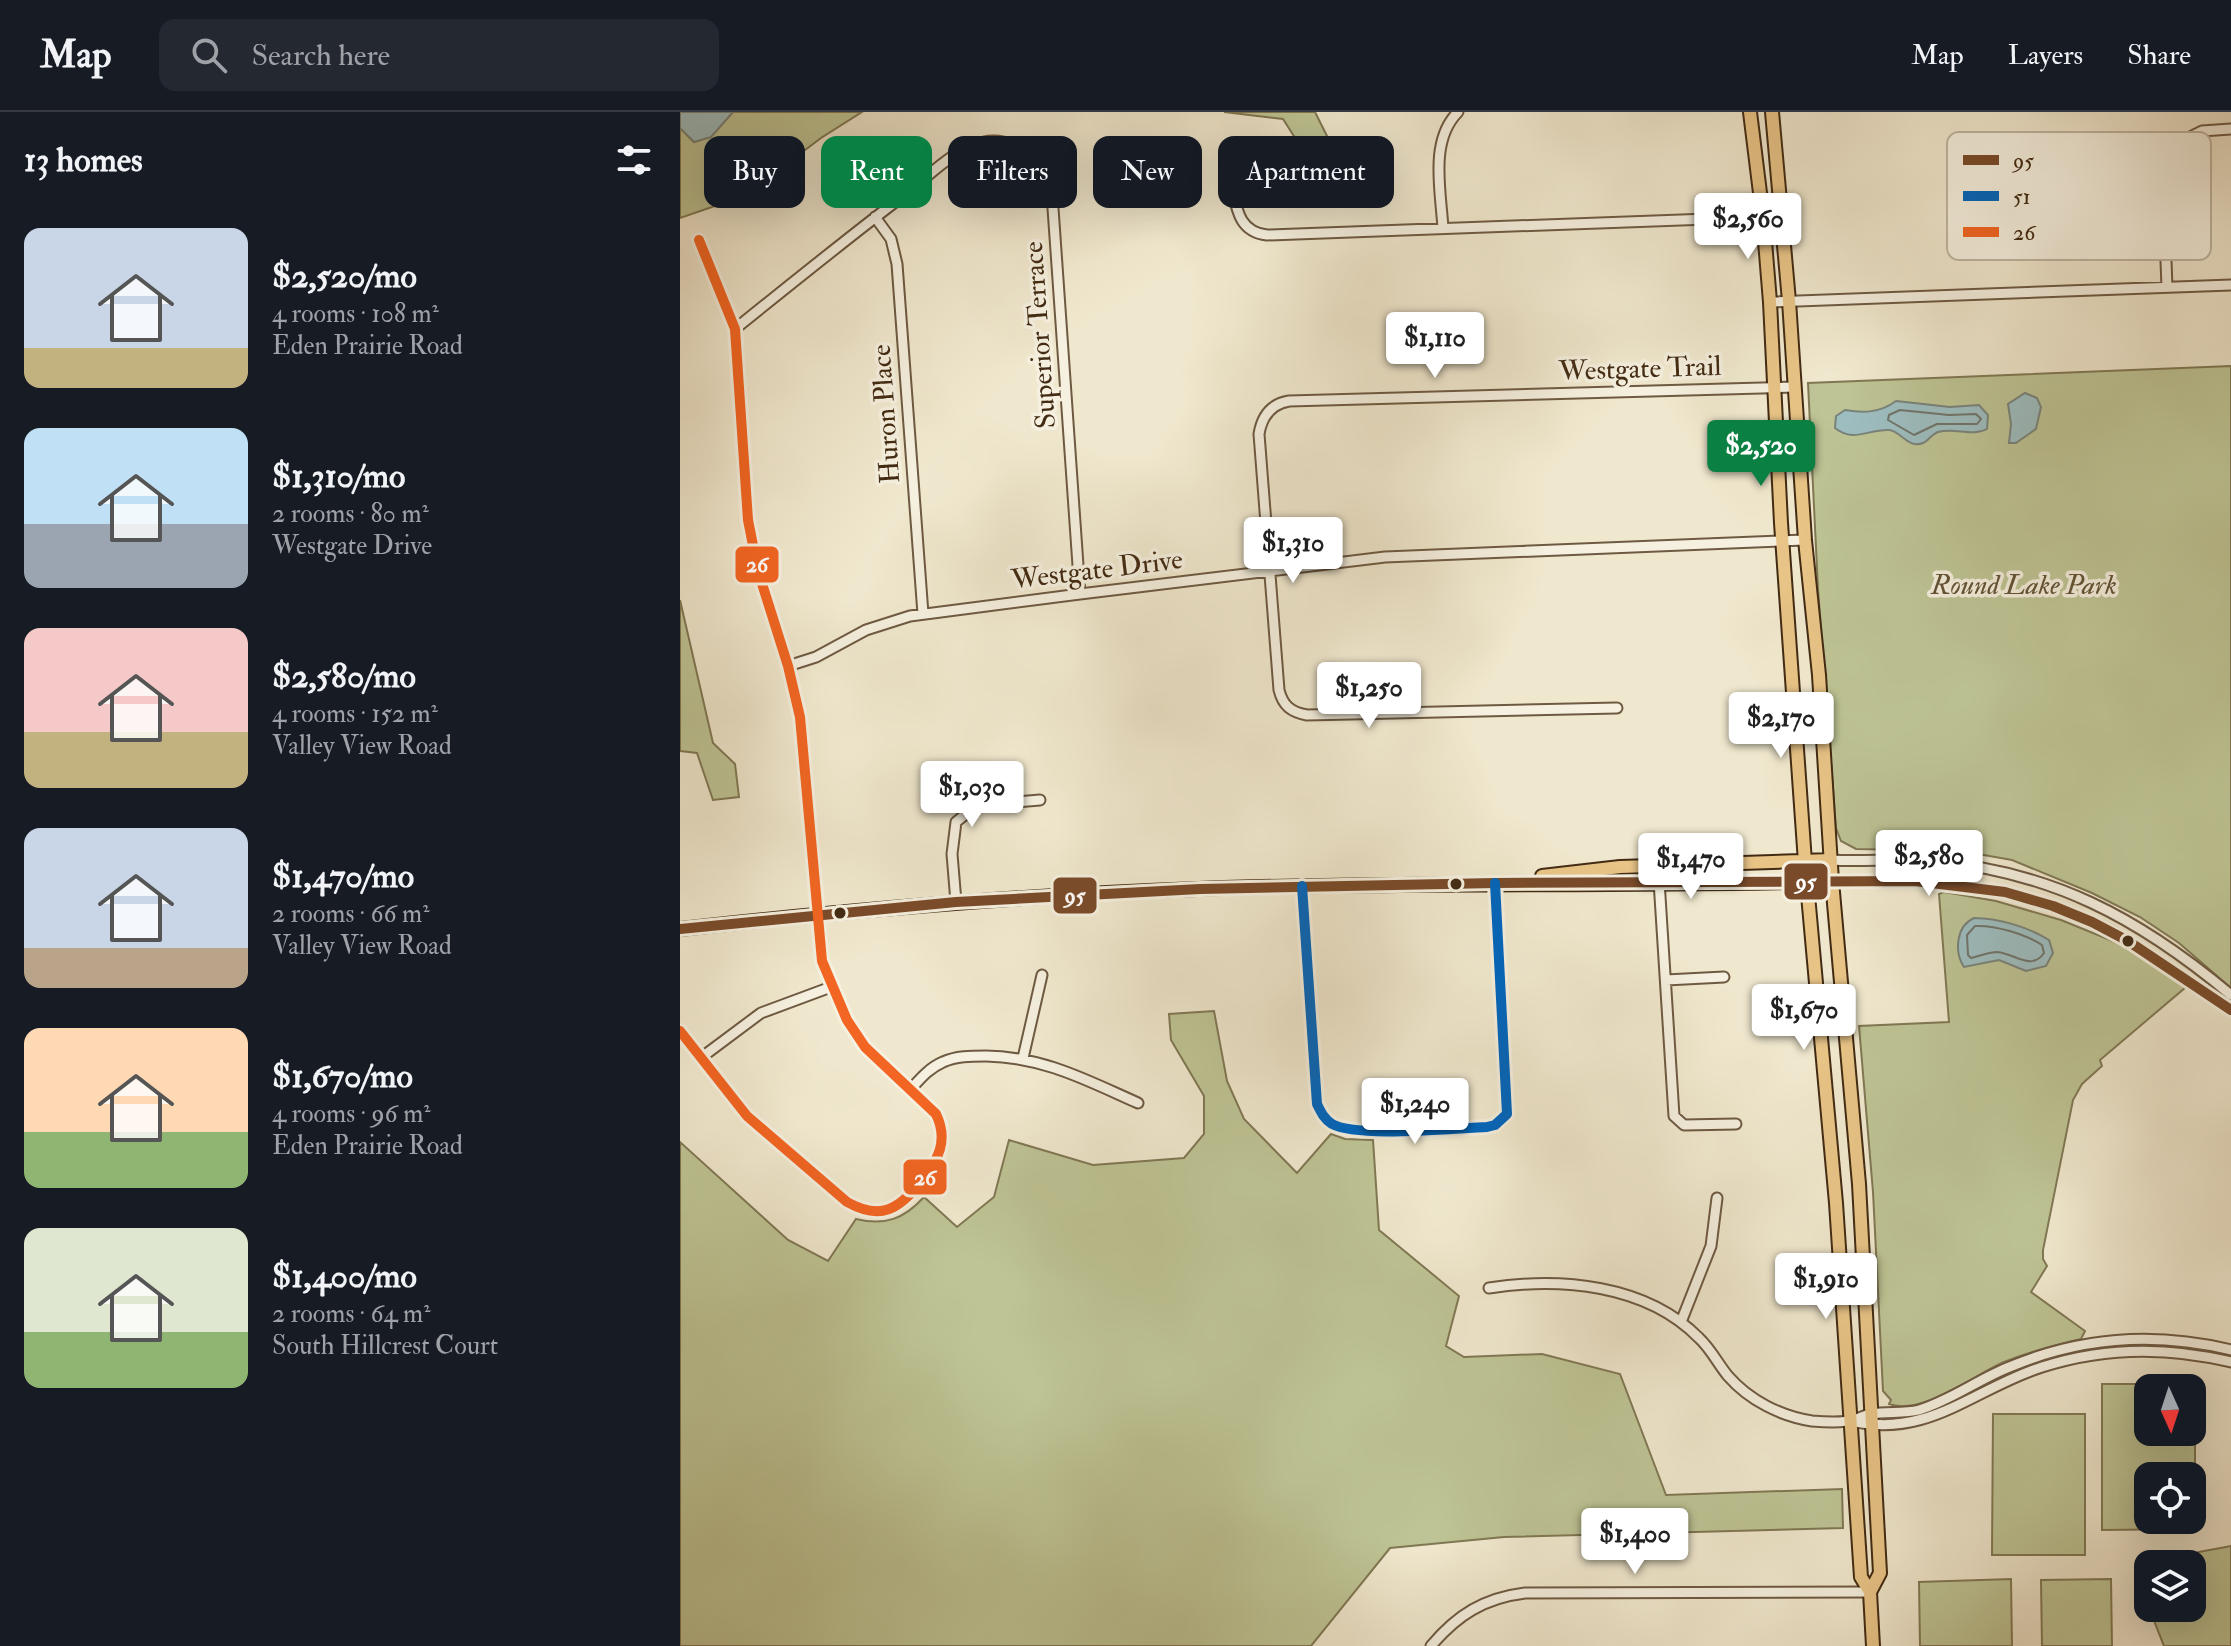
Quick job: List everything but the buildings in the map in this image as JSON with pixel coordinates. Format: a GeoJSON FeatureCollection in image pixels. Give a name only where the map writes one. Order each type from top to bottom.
{"type":"FeatureCollection","features":[{"type":"Feature","properties":{"kind":"main road"},"geometry":{"type":"LineString","coordinates":[[1750,112],[1770,302],[1805,862],[1852,1421],[1861,1577],[1870,1592],[1873,1646]]}},
{"type":"Feature","properties":{"kind":"main road"},"geometry":{"type":"LineString","coordinates":[[1772,112],[1789,301],[1805,540],[1819,675],[1832,881],[1859,1184],[1880,1573],[1870,1592]]}},
{"type":"Feature","properties":{"kind":"main road"},"geometry":{"type":"LineString","coordinates":[[1495,883],[1590,870],[1658,865],[1831,860]]}},
{"type":"Feature","properties":{"kind":"main road"},"geometry":{"type":"LineString","coordinates":[[680,929],[816,914],[1075,894],[1302,886],[1832,881]]}},
{"type":"Feature","properties":{"kind":"street"},"geometry":{"type":"LineString","coordinates":[[1443,229],[1439,152],[1446,127],[1458,112]]}},
{"type":"Feature","properties":{"kind":"street"},"geometry":{"type":"LineString","coordinates":[[2200,132],[2231,129]]}},
{"type":"Feature","properties":{"kind":"street","name":"Superior Terrace"},"geometry":{"type":"LineString","coordinates":[[735,329],[958,153],[987,141],[1018,145],[1041,165],[1049,179],[1080,594]]}},
{"type":"Feature","properties":{"kind":"street"},"geometry":{"type":"LineString","coordinates":[[1237,208],[1241,221],[1257,233],[1763,217]]}},
{"type":"Feature","properties":{"kind":"street","name":"Huron Place"},"geometry":{"type":"LineString","coordinates":[[875,217],[891,239],[897,264],[923,614]]}},
{"type":"Feature","properties":{"kind":"street"},"geometry":{"type":"LineString","coordinates":[[680,1031],[747,1116],[847,1202],[872,1212],[898,1206],[909,1197],[940,1154],[942,1127],[936,1114],[865,1047],[847,1020],[822,961],[800,717],[788,666],[758,571],[748,520],[735,329],[699,240]]}},
{"type":"Feature","properties":{"kind":"street"},"geometry":{"type":"LineString","coordinates":[[2166,260],[2167,287]]}},
{"type":"Feature","properties":{"kind":"street"},"geometry":{"type":"LineString","coordinates":[[1770,302],[2231,285]]}},
{"type":"Feature","properties":{"kind":"street","name":"Westgate Trail"},"geometry":{"type":"LineString","coordinates":[[1270,571],[1259,434],[1265,415],[1280,403],[1794,387]]}},
{"type":"Feature","properties":{"kind":"street","name":"Westgate Drive"},"geometry":{"type":"LineString","coordinates":[[788,666],[816,657],[887,621],[1080,594],[1430,554],[1805,540]]}},
{"type":"Feature","properties":{"kind":"street"},"geometry":{"type":"LineString","coordinates":[[1270,571],[1279,690],[1281,700],[1297,713],[1617,708]]}},
{"type":"Feature","properties":{"kind":"street"},"geometry":{"type":"LineString","coordinates":[[956,902],[952,854],[956,822],[977,805],[1040,800]]}},
{"type":"Feature","properties":{"kind":"street"},"geometry":{"type":"LineString","coordinates":[[1831,860],[1958,864],[2017,874],[2069,891],[2107,908],[2167,944],[2231,995]]}},
{"type":"Feature","properties":{"kind":"street"},"geometry":{"type":"LineString","coordinates":[[1658,865],[1674,1116],[1684,1125],[1736,1124]]}},
{"type":"Feature","properties":{"kind":"street"},"geometry":{"type":"LineString","coordinates":[[1832,881],[1958,884],[2005,892],[2053,906],[2110,930],[2231,1010]]}},
{"type":"Feature","properties":{"kind":"street"},"geometry":{"type":"LineString","coordinates":[[1302,886],[1317,1104],[1322,1116],[1333,1125],[1368,1131],[1487,1127],[1495,1125],[1507,1114],[1495,883]]}},
{"type":"Feature","properties":{"kind":"street"},"geometry":{"type":"LineString","coordinates":[[1023,1058],[1042,975]]}},
{"type":"Feature","properties":{"kind":"street"},"geometry":{"type":"LineString","coordinates":[[1666,980],[1724,977]]}},
{"type":"Feature","properties":{"kind":"street"},"geometry":{"type":"LineString","coordinates":[[702,1057],[761,1013],[831,987]]}},
{"type":"Feature","properties":{"kind":"street"},"geometry":{"type":"LineString","coordinates":[[910,1090],[930,1069],[945,1061],[961,1057],[1023,1058],[1065,1070],[1138,1103]]}},
{"type":"Feature","properties":{"kind":"street"},"geometry":{"type":"LineString","coordinates":[[1681,1322],[1711,1246],[1717,1198]]}},
{"type":"Feature","properties":{"kind":"street"},"geometry":{"type":"LineString","coordinates":[[1489,1288],[1541,1284],[1607,1291],[1645,1301],[1681,1322],[1699,1337],[1729,1377],[1767,1407],[1813,1421],[1872,1420],[1907,1413],[1935,1405],[2011,1366],[2076,1346],[2145,1339],[2175,1340],[2231,1350]]}},
{"type":"Feature","properties":{"kind":"street"},"geometry":{"type":"LineString","coordinates":[[1872,1420],[1908,1424],[1937,1416],[2017,1376],[2076,1358],[2110,1352],[2184,1353],[2231,1362]]}},
{"type":"Feature","properties":{"kind":"street"},"geometry":{"type":"LineString","coordinates":[[1431,1646],[1456,1619],[1472,1608],[1516,1594],[1870,1592]]}},
{"type":"Feature","properties":{"kind":"green space"},"geometry":{"type":"Polygon","coordinates":[[[733,112],[862,112],[821,136],[805,150],[805,136],[711,136],[733,112]]]}},
{"type":"Feature","properties":{"kind":"green space"},"geometry":{"type":"Polygon","coordinates":[[[1224,112],[1315,112],[1327,136],[1294,136],[1283,119],[1224,112]]]}},
{"type":"Feature","properties":{"kind":"green space"},"geometry":{"type":"Polygon","coordinates":[[[680,128],[694,142],[704,138],[704,208],[709,208],[680,218],[680,128]]]}},
{"type":"Feature","properties":{"kind":"green space","name":"Round Lake Park"},"geometry":{"type":"Polygon","coordinates":[[[2231,366],[2231,988],[2179,943],[2140,917],[2012,860],[1961,851],[1856,849],[1841,841],[1836,828],[1818,589],[1808,383],[2231,366]]]}},
{"type":"Feature","properties":{"kind":"green space"},"geometry":{"type":"Polygon","coordinates":[[[680,600],[713,743],[735,764],[739,797],[713,800],[697,753],[680,751],[680,600]]]}},
{"type":"Feature","properties":{"kind":"green space"},"geometry":{"type":"Polygon","coordinates":[[[1944,892],[1996,901],[2061,920],[2120,944],[2186,987],[2100,1060],[2102,1066],[2082,1084],[2073,1100],[2043,1250],[2047,1266],[2031,1292],[2085,1331],[2081,1339],[2013,1358],[1932,1399],[1902,1406],[1889,1404],[1891,1400],[1883,1391],[1873,1192],[1859,1026],[1949,1022],[1939,894],[1944,892]]]}},
{"type":"Feature","properties":{"kind":"green space"},"geometry":{"type":"Polygon","coordinates":[[[1214,1011],[1227,1081],[1244,1119],[1297,1173],[1331,1134],[1345,1139],[1373,1140],[1379,1230],[1459,1296],[1446,1346],[1464,1357],[1542,1354],[1620,1374],[1666,1495],[1842,1489],[1843,1528],[1504,1537],[1390,1548],[1311,1646],[680,1646],[680,1142],[788,1240],[828,1261],[856,1219],[876,1222],[893,1219],[909,1211],[924,1197],[957,1227],[994,1197],[1009,1140],[1093,1165],[1184,1158],[1204,1134],[1204,1096],[1171,1040],[1169,1014],[1214,1011]]]}},
{"type":"Feature","properties":{"kind":"green space"},"geometry":{"type":"Polygon","coordinates":[[[2102,1384],[2134,1384],[2134,1446],[2195,1446],[2195,1462],[2134,1462],[2134,1530],[2102,1530],[2102,1384]]]}},
{"type":"Feature","properties":{"kind":"green space"},"geometry":{"type":"Polygon","coordinates":[[[1993,1414],[2085,1414],[2085,1555],[1992,1555],[1993,1414]]]}},
{"type":"Feature","properties":{"kind":"green space"},"geometry":{"type":"Polygon","coordinates":[[[2231,1546],[2231,1646],[2164,1646],[2155,1622],[2206,1622],[2206,1551],[2231,1546]]]}},
{"type":"Feature","properties":{"kind":"green space"},"geometry":{"type":"Polygon","coordinates":[[[2011,1579],[2012,1646],[1920,1646],[1919,1582],[2011,1579]]]}},
{"type":"Feature","properties":{"kind":"green space"},"geometry":{"type":"Polygon","coordinates":[[[2111,1579],[2112,1646],[2042,1646],[2041,1580],[2111,1579]]]}},
{"type":"Feature","properties":{"kind":"water"},"geometry":{"type":"Polygon","coordinates":[[[680,112],[733,112],[712,136],[704,136],[704,139],[694,142],[680,128],[680,112]]]}},
{"type":"Feature","properties":{"kind":"water"},"geometry":{"type":"Polygon","coordinates":[[[2025,393],[2037,398],[2041,407],[2036,429],[2016,443],[2009,443],[2011,424],[2008,404],[2025,393]]]}},
{"type":"Feature","properties":{"kind":"water"},"geometry":{"type":"Polygon","coordinates":[[[1896,401],[1950,407],[1979,405],[1988,415],[1987,429],[1938,432],[1925,442],[1913,444],[1889,430],[1855,435],[1835,428],[1836,416],[1845,410],[1871,411],[1896,401]]]}},
{"type":"Feature","properties":{"kind":"water"},"geometry":{"type":"Polygon","coordinates":[[[1974,918],[2013,924],[2049,940],[2053,953],[2046,966],[2026,971],[1999,960],[1964,967],[1958,940],[1963,927],[1974,918]]]}},
{"type":"Feature","properties":{"kind":"transit line","name":"26"},"geometry":{"type":"LineString","coordinates":[[680,1031],[747,1116],[847,1202],[859,1208],[880,1211],[897,1205],[921,1182],[937,1158],[942,1133],[936,1114],[865,1047],[847,1020],[822,961],[800,717],[788,666],[758,571],[748,520],[735,329],[699,240]]}},
{"type":"Feature","properties":{"kind":"transit line","name":"95"},"geometry":{"type":"LineString","coordinates":[[680,929],[956,902],[1200,889],[1495,883],[1915,881],[2005,892],[2053,906],[2128,941],[2231,1010]]}},
{"type":"Feature","properties":{"kind":"transit line","name":"51"},"geometry":{"type":"LineString","coordinates":[[1302,886],[1317,1104],[1329,1122],[1344,1128],[1406,1131],[1487,1127],[1495,1125],[1507,1114],[1495,883]]}}]}
